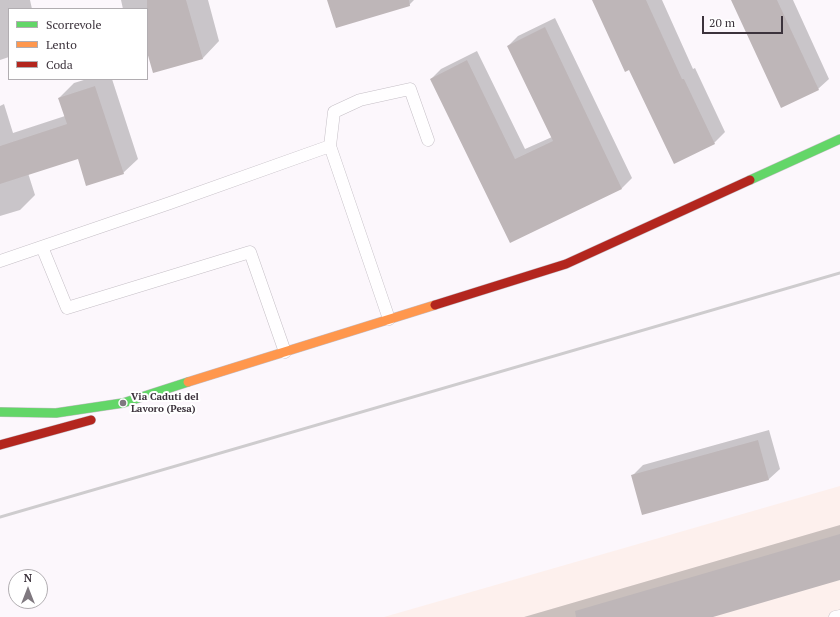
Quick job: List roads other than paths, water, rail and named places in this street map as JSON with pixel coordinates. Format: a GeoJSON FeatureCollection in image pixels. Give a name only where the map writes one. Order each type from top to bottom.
{"type":"FeatureCollection","features":[{"type":"Feature","properties":{"kind":"street"},"geometry":{"type":"LineString","coordinates":[[0,412],[56,413],[124,403],[566,264],[840,139]]}},
{"type":"Feature","properties":{"kind":"street"},"geometry":{"type":"LineString","coordinates":[[0,445],[95,419],[124,403]]}},
{"type":"Feature","properties":{"kind":"lane"},"geometry":{"type":"LineString","coordinates":[[389,319],[330,146],[334,112],[360,100],[410,89],[428,140]]}},
{"type":"Feature","properties":{"kind":"lane"},"geometry":{"type":"LineString","coordinates":[[0,261],[330,146]]}},
{"type":"Feature","properties":{"kind":"lane"},"geometry":{"type":"LineString","coordinates":[[42,247],[66,308],[250,252],[285,352]]}},
{"type":"Feature","properties":{"kind":"lane"},"geometry":{"type":"LineString","coordinates":[[835,617],[840,616]]}},
{"type":"Feature","properties":{"kind":"railway"},"geometry":{"type":"LineString","coordinates":[[0,517],[840,273]]}},
{"type":"Feature","properties":{"kind":"place","name":"Via Caduti del Lavoro (Pesa)"},"geometry":{"type":"Point","coordinates":[123,403]}}]}
